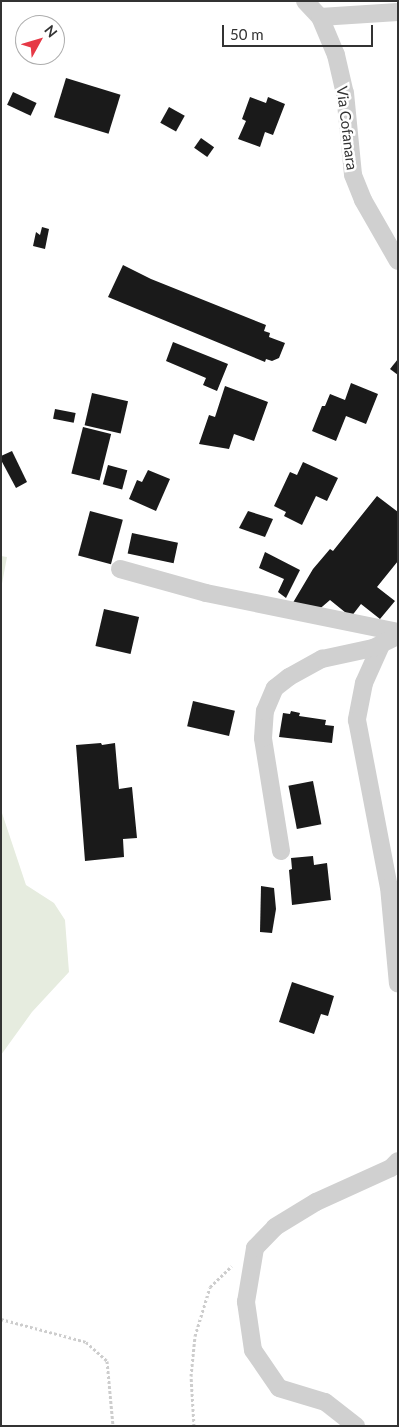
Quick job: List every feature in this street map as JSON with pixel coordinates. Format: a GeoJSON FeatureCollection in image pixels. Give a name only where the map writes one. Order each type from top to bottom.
{"type":"FeatureCollection","features":[{"type":"Feature","properties":{"kind":"street","name":"Via Cofanara"},"geometry":{"type":"LineString","coordinates":[[306,1],[320,17],[336,56],[345,93],[353,175],[363,200],[398,260]]}},
{"type":"Feature","properties":{"kind":"street"},"geometry":{"type":"LineString","coordinates":[[320,17],[398,12]]}},
{"type":"Feature","properties":{"kind":"street"},"geometry":{"type":"LineString","coordinates":[[120,569],[206,593],[398,632]]}},
{"type":"Feature","properties":{"kind":"street"},"geometry":{"type":"LineString","coordinates":[[281,851],[263,738],[265,711],[275,688],[289,677],[322,659],[381,645],[398,636]]}},
{"type":"Feature","properties":{"kind":"street"},"geometry":{"type":"LineString","coordinates":[[381,645],[364,683],[357,720],[389,887],[398,984]]}},
{"type":"Feature","properties":{"kind":"street"},"geometry":{"type":"LineString","coordinates":[[356,1426],[326,1402],[279,1388],[253,1350],[246,1302],[255,1248],[275,1227],[316,1202],[391,1168],[398,1161]]}},
{"type":"Feature","properties":{"kind":"path"},"geometry":{"type":"LineString","coordinates":[[194,1426],[191,1376],[193,1352],[195,1336],[210,1287],[255,1248]]}},
{"type":"Feature","properties":{"kind":"path"},"geometry":{"type":"LineString","coordinates":[[1,1319],[86,1342],[107,1361],[112,1426]]}},
{"type":"Feature","properties":{"kind":"shaded area"},"geometry":{"type":"Polygon","coordinates":[[[1,556],[7,557],[1,589],[1,556]]]}},
{"type":"Feature","properties":{"kind":"shaded area"},"geometry":{"type":"Polygon","coordinates":[[[1,810],[26,885],[54,903],[65,920],[69,972],[32,1012],[1,1055],[1,810]]]}},
{"type":"Feature","properties":{"kind":"building"},"geometry":{"type":"Polygon","coordinates":[[[66,78],[121,95],[109,134],[54,117],[66,78]]]}},
{"type":"Feature","properties":{"kind":"building"},"geometry":{"type":"Polygon","coordinates":[[[13,92],[37,103],[31,116],[7,105],[13,92]]]}},
{"type":"Feature","properties":{"kind":"building"},"geometry":{"type":"Polygon","coordinates":[[[250,97],[266,103],[268,97],[285,104],[273,135],[265,132],[260,147],[238,139],[246,121],[242,119],[250,97]]]}},
{"type":"Feature","properties":{"kind":"building"},"geometry":{"type":"Polygon","coordinates":[[[169,107],[185,116],[176,131],[160,123],[169,107]]]}},
{"type":"Feature","properties":{"kind":"building"},"geometry":{"type":"Polygon","coordinates":[[[201,138],[214,147],[207,157],[194,148],[201,138]]]}},
{"type":"Feature","properties":{"kind":"building"},"geometry":{"type":"Polygon","coordinates":[[[42,227],[49,229],[45,249],[33,246],[36,232],[40,235],[42,227]]]}},
{"type":"Feature","properties":{"kind":"building"},"geometry":{"type":"Polygon","coordinates":[[[123,265],[151,279],[266,325],[264,331],[270,333],[269,337],[285,343],[279,358],[272,361],[266,359],[265,362],[108,297],[123,265]]]}},
{"type":"Feature","properties":{"kind":"building"},"geometry":{"type":"Polygon","coordinates":[[[173,342],[228,364],[217,391],[203,385],[206,378],[166,361],[173,342]]]}},
{"type":"Feature","properties":{"kind":"building"},"geometry":{"type":"Polygon","coordinates":[[[398,359],[398,375],[390,369],[398,359]]]}},
{"type":"Feature","properties":{"kind":"building"},"geometry":{"type":"Polygon","coordinates":[[[351,383],[378,394],[366,424],[346,416],[336,441],[312,431],[322,406],[325,406],[330,394],[345,400],[351,383]]]}},
{"type":"Feature","properties":{"kind":"building"},"geometry":{"type":"Polygon","coordinates":[[[225,386],[268,402],[254,441],[234,434],[229,449],[199,444],[209,415],[215,417],[225,386]]]}},
{"type":"Feature","properties":{"kind":"building"},"geometry":{"type":"Polygon","coordinates":[[[92,393],[128,401],[121,433],[85,425],[92,393]]]}},
{"type":"Feature","properties":{"kind":"building"},"geometry":{"type":"Polygon","coordinates":[[[55,409],[76,413],[74,423],[53,419],[55,409]]]}},
{"type":"Feature","properties":{"kind":"building"},"geometry":{"type":"Polygon","coordinates":[[[83,427],[111,434],[100,481],[71,474],[83,427]]]}},
{"type":"Feature","properties":{"kind":"building"},"geometry":{"type":"Polygon","coordinates":[[[12,451],[27,482],[16,488],[1,460],[1,456],[12,451]]]}},
{"type":"Feature","properties":{"kind":"building"},"geometry":{"type":"Polygon","coordinates":[[[303,462],[338,478],[327,501],[316,496],[302,525],[284,516],[286,512],[274,506],[290,472],[297,475],[303,462]]]}},
{"type":"Feature","properties":{"kind":"building"},"geometry":{"type":"Polygon","coordinates":[[[108,465],[127,470],[122,489],[103,484],[108,465]]]}},
{"type":"Feature","properties":{"kind":"building"},"geometry":{"type":"Polygon","coordinates":[[[148,470],[170,479],[156,511],[129,499],[137,480],[142,482],[148,470]]]}},
{"type":"Feature","properties":{"kind":"building"},"geometry":{"type":"Polygon","coordinates":[[[377,496],[398,512],[398,561],[377,587],[395,601],[380,619],[361,604],[351,617],[330,600],[316,612],[291,606],[313,569],[330,549],[333,551],[377,496]]]}},
{"type":"Feature","properties":{"kind":"building"},"geometry":{"type":"Polygon","coordinates":[[[90,511],[123,520],[111,564],[78,555],[90,511]]]}},
{"type":"Feature","properties":{"kind":"building"},"geometry":{"type":"Polygon","coordinates":[[[248,511],[273,519],[265,537],[239,528],[248,511]]]}},
{"type":"Feature","properties":{"kind":"building"},"geometry":{"type":"Polygon","coordinates":[[[132,533],[178,543],[174,563],[128,554],[132,533]]]}},
{"type":"Feature","properties":{"kind":"building"},"geometry":{"type":"Polygon","coordinates":[[[265,552],[300,570],[286,598],[278,592],[284,579],[259,568],[265,552]]]}},
{"type":"Feature","properties":{"kind":"building"},"geometry":{"type":"Polygon","coordinates":[[[104,609],[139,617],[131,654],[95,646],[104,609]]]}},
{"type":"Feature","properties":{"kind":"building"},"geometry":{"type":"Polygon","coordinates":[[[193,701],[235,711],[229,736],[187,726],[193,701]]]}},
{"type":"Feature","properties":{"kind":"building"},"geometry":{"type":"Polygon","coordinates":[[[291,711],[300,713],[299,716],[326,720],[325,725],[334,726],[332,743],[279,737],[283,713],[290,714],[291,711]]]}},
{"type":"Feature","properties":{"kind":"building"},"geometry":{"type":"Polygon","coordinates":[[[101,743],[102,745],[115,743],[119,789],[132,787],[137,838],[123,839],[124,857],[85,861],[76,745],[101,743]]]}},
{"type":"Feature","properties":{"kind":"building"},"geometry":{"type":"Polygon","coordinates":[[[313,781],[321,824],[297,829],[288,786],[313,781]]]}},
{"type":"Feature","properties":{"kind":"building"},"geometry":{"type":"Polygon","coordinates":[[[313,856],[314,865],[327,863],[331,900],[292,905],[289,870],[292,869],[291,858],[313,856]]]}},
{"type":"Feature","properties":{"kind":"building"},"geometry":{"type":"Polygon","coordinates":[[[261,886],[274,888],[276,909],[272,933],[260,932],[261,886]]]}},
{"type":"Feature","properties":{"kind":"building"},"geometry":{"type":"Polygon","coordinates":[[[292,982],[334,996],[328,1016],[321,1014],[314,1034],[279,1022],[292,982]]]}}]}
